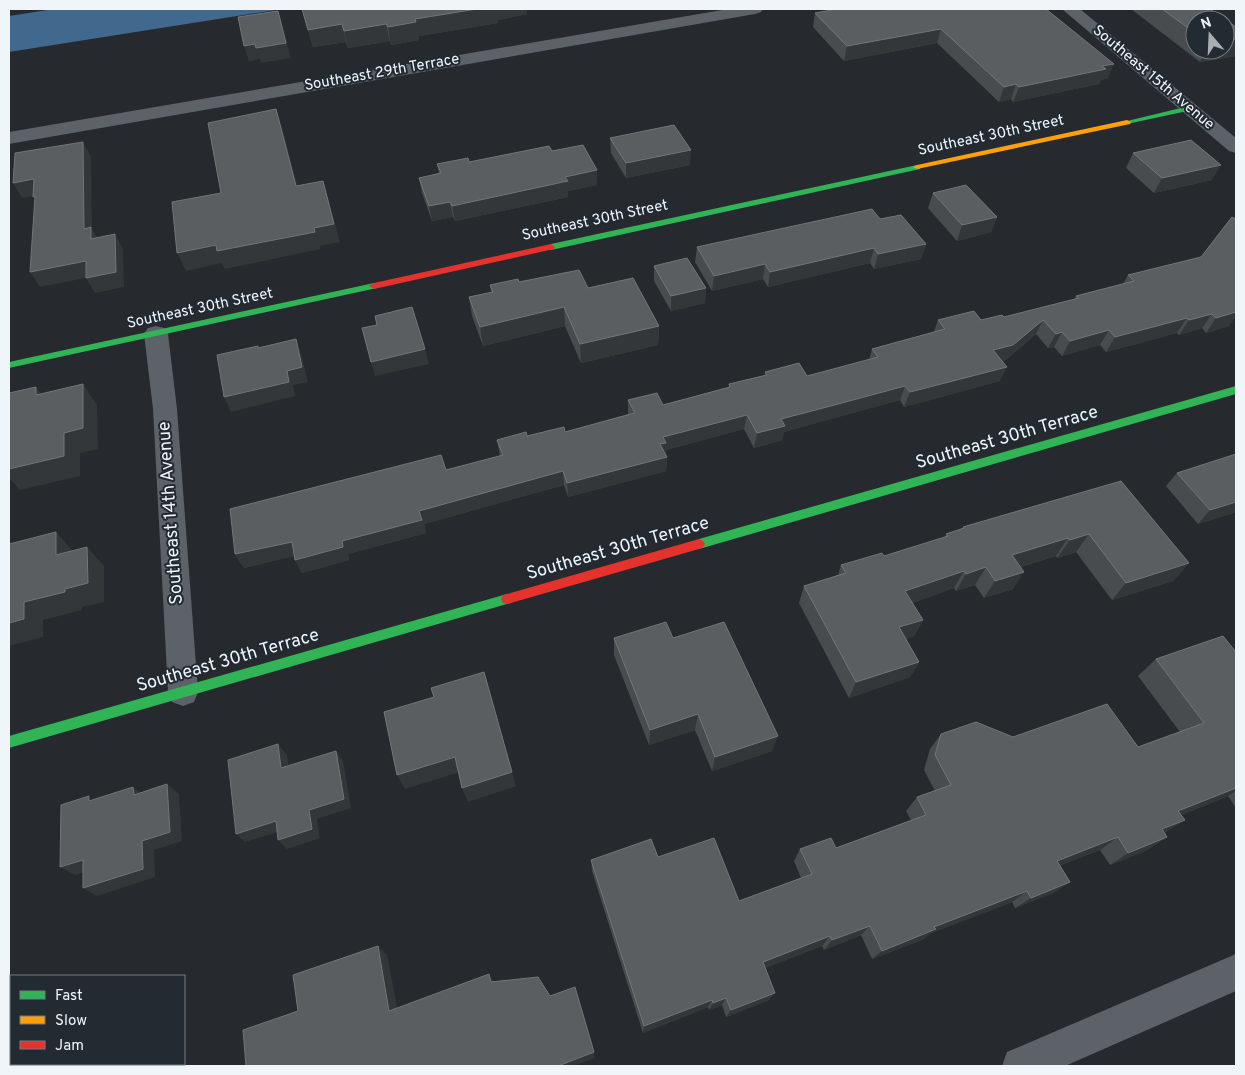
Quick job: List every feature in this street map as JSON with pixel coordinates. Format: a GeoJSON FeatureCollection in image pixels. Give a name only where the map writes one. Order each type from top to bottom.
{"type":"FeatureCollection","features":[{"type":"Feature","properties":{"kind":"street","name":"Southeast 29th Terrace"},"geometry":{"type":"LineString","coordinates":[[9,138],[755,9]]}},
{"type":"Feature","properties":{"kind":"street","name":"Southeast 15th Avenue"},"geometry":{"type":"LineString","coordinates":[[1070,9],[1236,147]]}},
{"type":"Feature","properties":{"kind":"street","name":"Southeast 30th Street"},"geometry":{"type":"LineString","coordinates":[[9,365],[1188,108]]}},
{"type":"Feature","properties":{"kind":"street","name":"Southeast 14th Avenue"},"geometry":{"type":"LineString","coordinates":[[156,334],[165,409],[182,692]]}},
{"type":"Feature","properties":{"kind":"street","name":"Southeast 30th Terrace"},"geometry":{"type":"LineString","coordinates":[[9,742],[1236,390]]}},
{"type":"Feature","properties":{"kind":"street"},"geometry":{"type":"LineString","coordinates":[[1021,1066],[1236,972]]}},
{"type":"Feature","properties":{"kind":"water"},"geometry":{"type":"Polygon","coordinates":[[[54,9],[282,9],[9,52],[9,16],[54,9]]]}},
{"type":"Feature","properties":{"kind":"building"},"geometry":{"type":"Polygon","coordinates":[[[302,9],[477,9],[415,19],[416,22],[388,27],[386,24],[344,31],[342,24],[308,30],[302,9]]]}},
{"type":"Feature","properties":{"kind":"building"},"geometry":{"type":"Polygon","coordinates":[[[837,9],[1046,9],[1114,64],[1102,66],[1106,69],[1019,87],[1016,84],[1004,87],[941,29],[847,46],[815,13],[837,9]]]}},
{"type":"Feature","properties":{"kind":"building"},"geometry":{"type":"Polygon","coordinates":[[[1162,9],[1211,10],[1185,10],[1185,26],[1162,9]]]}},
{"type":"Feature","properties":{"kind":"building"},"geometry":{"type":"Polygon","coordinates":[[[278,11],[286,43],[256,48],[255,44],[244,46],[238,17],[278,11]]]}},
{"type":"Feature","properties":{"kind":"building"},"geometry":{"type":"Polygon","coordinates":[[[276,109],[296,186],[323,181],[334,224],[314,228],[315,232],[217,251],[216,245],[177,253],[172,202],[221,193],[208,123],[276,109]]]}},
{"type":"Feature","properties":{"kind":"building"},"geometry":{"type":"Polygon","coordinates":[[[674,125],[691,150],[626,163],[610,138],[674,125]]]}},
{"type":"Feature","properties":{"kind":"building"},"geometry":{"type":"Polygon","coordinates":[[[1191,140],[1221,165],[1162,178],[1133,153],[1191,140]]]}},
{"type":"Feature","properties":{"kind":"building"},"geometry":{"type":"Polygon","coordinates":[[[83,142],[84,229],[91,227],[91,239],[115,234],[116,272],[86,278],[86,261],[30,272],[35,196],[33,197],[34,179],[13,183],[15,153],[83,142]]]}},
{"type":"Feature","properties":{"kind":"building"},"geometry":{"type":"Polygon","coordinates":[[[583,145],[597,170],[565,177],[568,181],[452,206],[450,202],[429,206],[419,178],[441,173],[437,164],[468,158],[469,162],[549,146],[552,151],[583,145]]]}},
{"type":"Feature","properties":{"kind":"building"},"geometry":{"type":"Polygon","coordinates":[[[966,185],[997,217],[962,225],[933,193],[966,185]]]}},
{"type":"Feature","properties":{"kind":"building"},"geometry":{"type":"Polygon","coordinates":[[[872,209],[880,219],[901,215],[926,244],[878,254],[874,248],[770,272],[765,264],[714,276],[697,247],[872,209]]]}},
{"type":"Feature","properties":{"kind":"building"},"geometry":{"type":"Polygon","coordinates":[[[1232,217],[1236,219],[1236,312],[1216,318],[1212,314],[1189,320],[1187,318],[1115,337],[1109,330],[1070,341],[1062,332],[1056,334],[1043,320],[1013,345],[993,350],[1007,367],[910,392],[905,386],[781,419],[785,426],[757,433],[747,415],[663,437],[666,443],[660,444],[667,457],[567,483],[563,471],[419,511],[422,520],[342,541],[343,547],[295,560],[292,542],[235,554],[230,509],[441,455],[446,470],[503,455],[497,440],[526,432],[527,436],[564,427],[565,432],[635,413],[628,400],[657,393],[663,405],[730,387],[729,384],[767,375],[765,372],[799,363],[807,376],[878,357],[872,349],[945,329],[938,320],[974,311],[981,320],[1002,315],[1004,317],[1079,298],[1076,296],[1134,281],[1128,275],[1201,257],[1232,217]]]}},
{"type":"Feature","properties":{"kind":"building"},"geometry":{"type":"Polygon","coordinates":[[[687,258],[706,288],[671,296],[654,266],[687,258]]]}},
{"type":"Feature","properties":{"kind":"building"},"geometry":{"type":"Polygon","coordinates":[[[579,270],[588,288],[633,278],[659,326],[580,344],[564,307],[480,327],[469,297],[493,292],[490,285],[518,279],[519,282],[579,270]]]}},
{"type":"Feature","properties":{"kind":"building"},"geometry":{"type":"Polygon","coordinates":[[[412,307],[425,349],[371,362],[362,328],[377,325],[375,316],[412,307]]]}},
{"type":"Feature","properties":{"kind":"building"},"geometry":{"type":"Polygon","coordinates":[[[296,339],[302,367],[287,371],[289,382],[224,397],[217,355],[296,339]]]}},
{"type":"Feature","properties":{"kind":"building"},"geometry":{"type":"Polygon","coordinates":[[[83,384],[83,428],[64,433],[64,456],[9,469],[9,393],[36,387],[36,395],[83,384]]]}},
{"type":"Feature","properties":{"kind":"building"},"geometry":{"type":"Polygon","coordinates":[[[1236,454],[1236,502],[1210,510],[1177,473],[1236,454]]]}},
{"type":"Feature","properties":{"kind":"building"},"geometry":{"type":"Polygon","coordinates":[[[1121,481],[1189,563],[1126,583],[1089,534],[1070,540],[1068,538],[1012,555],[1024,572],[995,581],[986,567],[966,574],[964,571],[905,591],[923,620],[899,627],[919,662],[856,682],[804,586],[846,573],[841,565],[882,553],[884,556],[948,536],[946,534],[963,527],[1121,481]]]}},
{"type":"Feature","properties":{"kind":"building"},"geometry":{"type":"Polygon","coordinates":[[[56,532],[56,555],[87,547],[88,583],[65,589],[65,592],[24,602],[24,619],[9,623],[9,544],[56,532]]]}},
{"type":"Feature","properties":{"kind":"building"},"geometry":{"type":"Polygon","coordinates":[[[666,622],[673,638],[724,622],[778,736],[715,757],[698,714],[650,730],[614,638],[666,622]]]}},
{"type":"Feature","properties":{"kind":"building"},"geometry":{"type":"Polygon","coordinates":[[[1223,636],[1236,652],[1236,788],[1178,811],[1185,820],[1162,829],[1167,837],[1128,853],[1118,837],[1057,861],[1070,882],[1031,898],[1027,891],[934,927],[936,929],[882,951],[870,926],[832,940],[830,936],[763,962],[775,993],[731,1010],[726,998],[713,1003],[712,1000],[644,1026],[591,860],[651,839],[658,857],[714,838],[739,901],[812,874],[800,849],[831,838],[836,848],[926,815],[917,797],[951,785],[935,755],[941,734],[976,722],[1013,737],[1107,704],[1138,747],[1204,723],[1156,659],[1223,636]]]}},
{"type":"Feature","properties":{"kind":"building"},"geometry":{"type":"Polygon","coordinates":[[[484,672],[512,772],[462,788],[455,757],[397,775],[384,712],[434,697],[431,688],[484,672]]]}},
{"type":"Feature","properties":{"kind":"building"},"geometry":{"type":"Polygon","coordinates":[[[278,744],[281,768],[336,751],[344,799],[309,810],[312,829],[278,840],[276,821],[236,834],[228,760],[278,744]]]}},
{"type":"Feature","properties":{"kind":"building"},"geometry":{"type":"Polygon","coordinates":[[[167,784],[170,832],[142,841],[143,869],[83,888],[83,860],[60,867],[61,805],[89,796],[89,801],[133,787],[134,795],[167,784]]]}},
{"type":"Feature","properties":{"kind":"building"},"geometry":{"type":"Polygon","coordinates":[[[378,946],[389,1011],[489,974],[491,982],[538,977],[550,996],[575,987],[594,1052],[558,1066],[246,1066],[243,1030],[298,1011],[293,975],[378,946]]]}},
{"type":"Feature","properties":{"kind":"traffic: fast"},"geometry":{"type":"LineString","coordinates":[[1127,122],[1189,108]]}},
{"type":"Feature","properties":{"kind":"traffic: fast"},"geometry":{"type":"LineString","coordinates":[[551,247],[917,167]]}},
{"type":"Feature","properties":{"kind":"traffic: fast"},"geometry":{"type":"LineString","coordinates":[[9,365],[374,286]]}},
{"type":"Feature","properties":{"kind":"traffic: fast"},"geometry":{"type":"LineString","coordinates":[[699,544],[1236,390]]}},
{"type":"Feature","properties":{"kind":"traffic: fast"},"geometry":{"type":"LineString","coordinates":[[9,742],[507,599]]}},
{"type":"Feature","properties":{"kind":"traffic: slow"},"geometry":{"type":"LineString","coordinates":[[917,167],[1127,122]]}},
{"type":"Feature","properties":{"kind":"traffic: jam"},"geometry":{"type":"LineString","coordinates":[[374,286],[551,247]]}},
{"type":"Feature","properties":{"kind":"traffic: jam"},"geometry":{"type":"LineString","coordinates":[[507,599],[699,544]]}}]}
